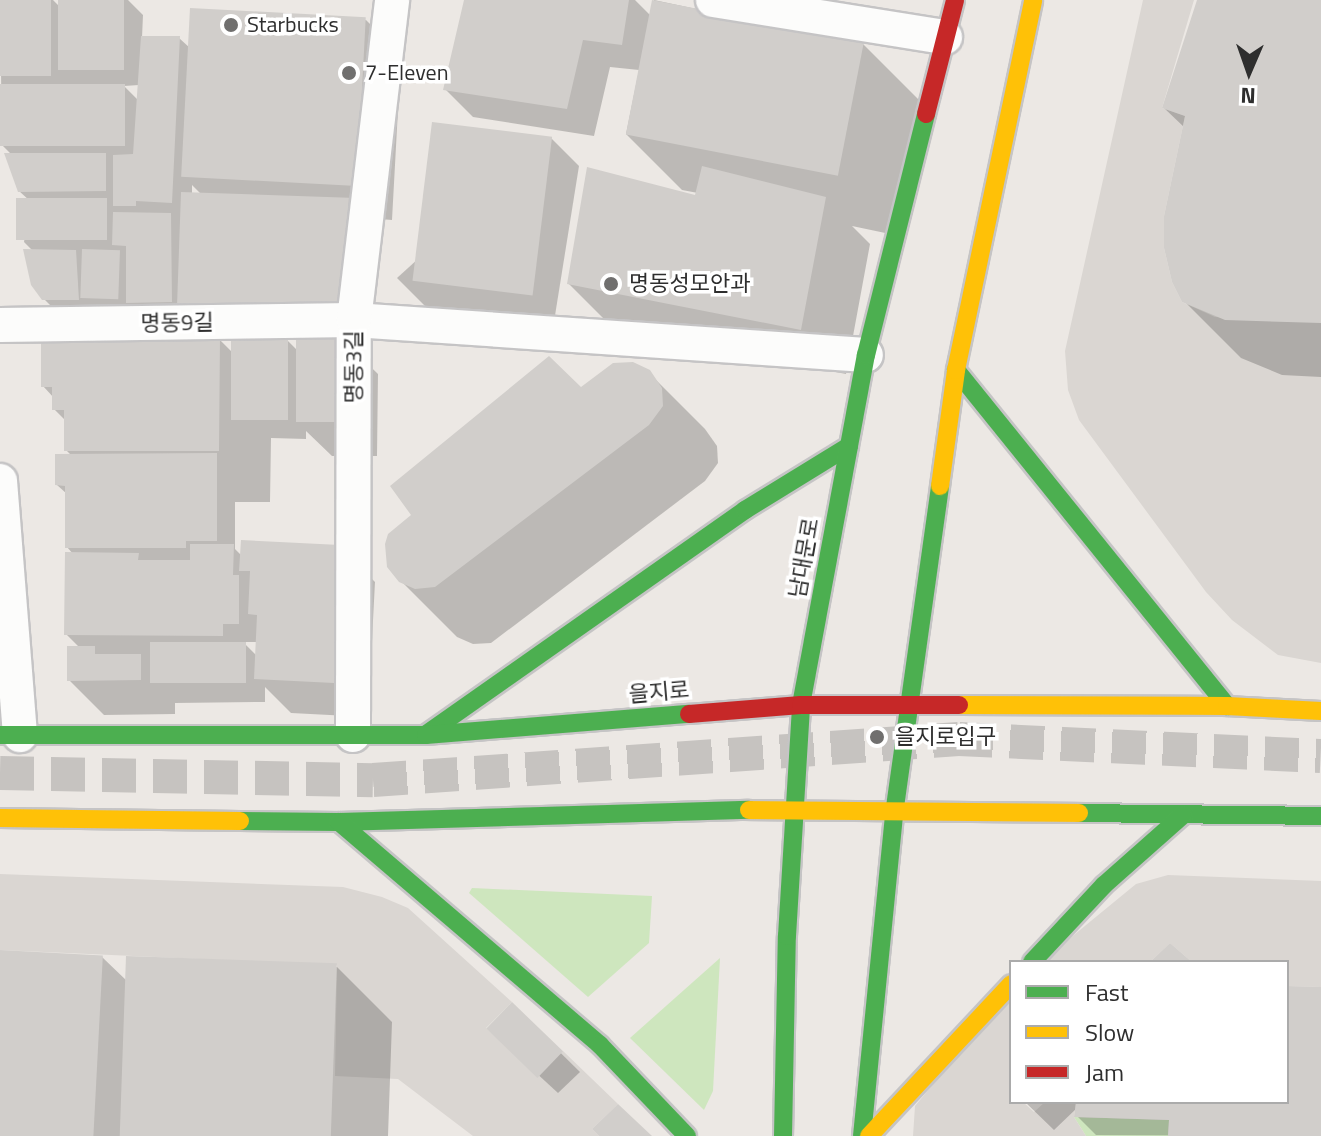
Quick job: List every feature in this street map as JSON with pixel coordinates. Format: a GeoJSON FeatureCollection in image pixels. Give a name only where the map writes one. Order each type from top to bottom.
{"type":"FeatureCollection","features":[{"type":"Feature","properties":{"kind":"main road","name":"남대문로"},"geometry":{"type":"LineString","coordinates":[[783,1136],[787,936],[801,705],[866,355],[955,0]]}},
{"type":"Feature","properties":{"kind":"main road"},"geometry":{"type":"LineString","coordinates":[[862,1136],[894,814],[956,370],[1018,60],[1033,0]]}},
{"type":"Feature","properties":{"kind":"main road"},"geometry":{"type":"LineString","coordinates":[[956,370],[1227,706]]}},
{"type":"Feature","properties":{"kind":"main road"},"geometry":{"type":"LineString","coordinates":[[426,735],[745,510],[849,446]]}},
{"type":"Feature","properties":{"kind":"main road","name":"을지로"},"geometry":{"type":"LineString","coordinates":[[10,735],[426,735],[801,705],[1227,706],[1321,711]]}},
{"type":"Feature","properties":{"kind":"main road"},"geometry":{"type":"LineString","coordinates":[[0,818],[339,822],[684,809],[894,814],[1062,811],[1321,816]]}},
{"type":"Feature","properties":{"kind":"main road"},"geometry":{"type":"LineString","coordinates":[[1034,960],[1104,885],[1183,815]]}},
{"type":"Feature","properties":{"kind":"main road"},"geometry":{"type":"LineString","coordinates":[[339,822],[600,1045],[687,1136]]}},
{"type":"Feature","properties":{"kind":"main road"},"geometry":{"type":"LineString","coordinates":[[869,1136],[1009,986]]}},
{"type":"Feature","properties":{"kind":"street","name":"명동3길"},"geometry":{"type":"LineString","coordinates":[[353,735],[354,320],[392,0]]}},
{"type":"Feature","properties":{"kind":"street"},"geometry":{"type":"LineString","coordinates":[[713,0],[945,37]]}},
{"type":"Feature","properties":{"kind":"street","name":"명동9길"},"geometry":{"type":"LineString","coordinates":[[0,325],[354,320],[866,355]]}},
{"type":"Feature","properties":{"kind":"street"},"geometry":{"type":"LineString","coordinates":[[0,481],[10,735]]}},
{"type":"Feature","properties":{"kind":"green space"},"geometry":{"type":"Polygon","coordinates":[[[472,888],[652,896],[649,943],[588,997],[469,893],[472,888]]]}},
{"type":"Feature","properties":{"kind":"green space"},"geometry":{"type":"Polygon","coordinates":[[[720,958],[713,1091],[704,1110],[630,1038],[720,958]]]}},
{"type":"Feature","properties":{"kind":"green space"},"geometry":{"type":"Polygon","coordinates":[[[1074,1117],[1169,1120],[1168,1136],[1086,1136],[1074,1117]]]}},
{"type":"Feature","properties":{"kind":"shaded area"},"geometry":{"type":"Polygon","coordinates":[[[1143,0],[1194,0],[1162,108],[1185,116],[1164,216],[1164,248],[1172,282],[1182,302],[1215,317],[1321,322],[1321,663],[1278,655],[1232,620],[1206,592],[1079,420],[1068,390],[1065,351],[1143,0]]]}},
{"type":"Feature","properties":{"kind":"shaded area"},"geometry":{"type":"Polygon","coordinates":[[[0,874],[343,887],[382,897],[408,908],[512,1002],[486,1028],[537,1075],[563,1051],[618,1104],[592,1129],[599,1136],[473,1136],[398,1079],[335,1076],[337,965],[0,950],[0,874]]]}},
{"type":"Feature","properties":{"kind":"shaded area"},"geometry":{"type":"Polygon","coordinates":[[[1168,875],[1321,881],[1321,987],[1289,986],[1289,960],[1190,960],[1170,943],[1152,960],[1043,960],[1136,884],[1168,875]]]}},
{"type":"Feature","properties":{"kind":"shaded area"},"geometry":{"type":"Polygon","coordinates":[[[1009,992],[1009,1104],[1025,1104],[1034,1112],[1043,1104],[1076,1104],[1074,1117],[1086,1136],[913,1136],[915,1106],[1009,992]]]}},
{"type":"Feature","properties":{"kind":"building"},"geometry":{"type":"Polygon","coordinates":[[[0,0],[51,0],[51,76],[0,76],[0,0]]]}},
{"type":"Feature","properties":{"kind":"building"},"geometry":{"type":"Polygon","coordinates":[[[58,0],[124,0],[124,70],[58,70],[58,0]]]}},
{"type":"Feature","properties":{"kind":"building"},"geometry":{"type":"Polygon","coordinates":[[[464,0],[629,0],[622,45],[583,40],[567,109],[443,90],[464,0]]]}},
{"type":"Feature","properties":{"kind":"building"},"geometry":{"type":"Polygon","coordinates":[[[652,0],[864,41],[838,176],[626,134],[652,0]]]}},
{"type":"Feature","properties":{"kind":"building"},"geometry":{"type":"Polygon","coordinates":[[[1197,0],[1321,0],[1321,323],[1225,320],[1182,302],[1172,282],[1164,248],[1164,216],[1185,116],[1162,108],[1197,0]]]}},
{"type":"Feature","properties":{"kind":"building"},"geometry":{"type":"Polygon","coordinates":[[[190,8],[366,17],[357,186],[181,177],[190,8]]]}},
{"type":"Feature","properties":{"kind":"building"},"geometry":{"type":"Polygon","coordinates":[[[141,36],[180,36],[172,203],[136,201],[136,206],[113,206],[113,155],[133,154],[141,36]]]}},
{"type":"Feature","properties":{"kind":"building"},"geometry":{"type":"Polygon","coordinates":[[[0,84],[125,84],[125,146],[0,146],[0,84]]]}},
{"type":"Feature","properties":{"kind":"building"},"geometry":{"type":"Polygon","coordinates":[[[432,122],[552,137],[533,296],[413,281],[432,122]]]}},
{"type":"Feature","properties":{"kind":"building"},"geometry":{"type":"Polygon","coordinates":[[[4,153],[106,153],[106,191],[18,192],[4,153]]]}},
{"type":"Feature","properties":{"kind":"building"},"geometry":{"type":"Polygon","coordinates":[[[702,166],[826,197],[801,330],[567,284],[587,167],[695,195],[702,166]]]}},
{"type":"Feature","properties":{"kind":"building"},"geometry":{"type":"Polygon","coordinates":[[[181,192],[349,198],[345,317],[177,311],[181,192]]]}},
{"type":"Feature","properties":{"kind":"building"},"geometry":{"type":"Polygon","coordinates":[[[16,198],[107,198],[107,240],[16,240],[16,198]]]}},
{"type":"Feature","properties":{"kind":"building"},"geometry":{"type":"Polygon","coordinates":[[[113,212],[171,213],[172,302],[126,303],[126,246],[112,245],[113,212]]]}},
{"type":"Feature","properties":{"kind":"building"},"geometry":{"type":"Polygon","coordinates":[[[23,249],[76,250],[79,300],[42,300],[31,285],[23,249]]]}},
{"type":"Feature","properties":{"kind":"building"},"geometry":{"type":"Polygon","coordinates":[[[82,249],[120,250],[118,299],[80,298],[82,249]]]}},
{"type":"Feature","properties":{"kind":"building"},"geometry":{"type":"Polygon","coordinates":[[[41,336],[220,337],[219,451],[64,451],[64,410],[52,410],[52,387],[41,387],[41,336]]]}},
{"type":"Feature","properties":{"kind":"building"},"geometry":{"type":"Polygon","coordinates":[[[296,337],[344,337],[344,422],[296,422],[296,337]]]}},
{"type":"Feature","properties":{"kind":"building"},"geometry":{"type":"Polygon","coordinates":[[[231,338],[288,338],[288,420],[231,420],[231,338]]]}},
{"type":"Feature","properties":{"kind":"building"},"geometry":{"type":"Polygon","coordinates":[[[549,356],[581,387],[613,363],[633,362],[650,370],[662,388],[663,406],[649,425],[435,587],[415,589],[399,582],[387,567],[385,544],[388,534],[411,515],[390,486],[549,356]]]}},
{"type":"Feature","properties":{"kind":"building"},"geometry":{"type":"Polygon","coordinates":[[[217,453],[217,541],[186,541],[186,548],[65,548],[65,486],[55,485],[55,454],[217,453]]]}},
{"type":"Feature","properties":{"kind":"building"},"geometry":{"type":"Polygon","coordinates":[[[241,540],[340,545],[334,683],[254,679],[257,615],[248,614],[250,571],[239,571],[241,540]]]}},
{"type":"Feature","properties":{"kind":"building"},"geometry":{"type":"Polygon","coordinates":[[[190,544],[234,544],[233,575],[239,575],[239,624],[223,624],[223,636],[64,635],[65,552],[139,553],[138,560],[190,560],[190,544]]]}},
{"type":"Feature","properties":{"kind":"building"},"geometry":{"type":"Polygon","coordinates":[[[150,642],[246,642],[246,683],[150,683],[150,642]]]}},
{"type":"Feature","properties":{"kind":"building"},"geometry":{"type":"Polygon","coordinates":[[[67,646],[95,646],[95,654],[141,654],[141,680],[67,681],[67,646]]]}},
{"type":"Feature","properties":{"kind":"building"},"geometry":{"type":"Polygon","coordinates":[[[1170,943],[1190,960],[1152,960],[1170,943]]]}},
{"type":"Feature","properties":{"kind":"building"},"geometry":{"type":"Polygon","coordinates":[[[0,950],[103,955],[93,1136],[0,1136],[0,950]]]}},
{"type":"Feature","properties":{"kind":"building"},"geometry":{"type":"Polygon","coordinates":[[[126,956],[337,963],[331,1136],[120,1136],[126,956]]]}},
{"type":"Feature","properties":{"kind":"building"},"geometry":{"type":"Polygon","coordinates":[[[1289,986],[1321,987],[1321,1136],[1168,1136],[1169,1120],[1074,1117],[1076,1104],[1289,1104],[1289,986]]]}},
{"type":"Feature","properties":{"kind":"building"},"geometry":{"type":"Polygon","coordinates":[[[512,1002],[563,1051],[537,1078],[486,1029],[512,1002]]]}},
{"type":"Feature","properties":{"kind":"building"},"geometry":{"type":"Polygon","coordinates":[[[618,1104],[652,1136],[599,1136],[592,1129],[618,1104]]]}},
{"type":"Feature","properties":{"kind":"tunnel"},"geometry":{"type":"LineString","coordinates":[[0,773],[373,780],[959,739],[1321,756]]}},
{"type":"Feature","properties":{"kind":"traffic: fast"},"geometry":{"type":"LineString","coordinates":[[783,1136],[787,936],[801,705],[866,355],[926,114]]}},
{"type":"Feature","properties":{"kind":"traffic: fast"},"geometry":{"type":"LineString","coordinates":[[956,370],[1227,706]]}},
{"type":"Feature","properties":{"kind":"traffic: fast"},"geometry":{"type":"LineString","coordinates":[[428,733],[745,510],[849,446]]}},
{"type":"Feature","properties":{"kind":"traffic: fast"},"geometry":{"type":"LineString","coordinates":[[862,1136],[894,814],[940,486]]}},
{"type":"Feature","properties":{"kind":"traffic: fast"},"geometry":{"type":"LineString","coordinates":[[0,735],[426,735],[689,714]]}},
{"type":"Feature","properties":{"kind":"traffic: fast"},"geometry":{"type":"LineString","coordinates":[[240,821],[339,822],[749,810]]}},
{"type":"Feature","properties":{"kind":"traffic: fast"},"geometry":{"type":"LineString","coordinates":[[1079,813],[1321,816]]}},
{"type":"Feature","properties":{"kind":"traffic: fast"},"geometry":{"type":"LineString","coordinates":[[1034,960],[1104,885],[1183,815]]}},
{"type":"Feature","properties":{"kind":"traffic: fast"},"geometry":{"type":"LineString","coordinates":[[339,822],[600,1045],[687,1136]]}},
{"type":"Feature","properties":{"kind":"traffic: slow"},"geometry":{"type":"LineString","coordinates":[[940,486],[956,370],[1033,0]]}},
{"type":"Feature","properties":{"kind":"traffic: slow"},"geometry":{"type":"LineString","coordinates":[[959,705],[1227,706],[1321,711]]}},
{"type":"Feature","properties":{"kind":"traffic: slow"},"geometry":{"type":"LineString","coordinates":[[749,810],[1079,813]]}},
{"type":"Feature","properties":{"kind":"traffic: slow"},"geometry":{"type":"LineString","coordinates":[[0,818],[240,821]]}},
{"type":"Feature","properties":{"kind":"traffic: slow"},"geometry":{"type":"LineString","coordinates":[[869,1136],[1009,986]]}},
{"type":"Feature","properties":{"kind":"traffic: jam"},"geometry":{"type":"LineString","coordinates":[[926,114],[955,0]]}},
{"type":"Feature","properties":{"kind":"traffic: jam"},"geometry":{"type":"LineString","coordinates":[[689,714],[801,705],[959,705]]}},
{"type":"Feature","properties":{"kind":"place","name":"Starbucks"},"geometry":{"type":"Point","coordinates":[231,25]}},
{"type":"Feature","properties":{"kind":"place","name":"7-Eleven"},"geometry":{"type":"Point","coordinates":[349,73]}},
{"type":"Feature","properties":{"kind":"place","name":"명동성모안과"},"geometry":{"type":"Point","coordinates":[611,284]}},
{"type":"Feature","properties":{"kind":"place","name":"을지로입구"},"geometry":{"type":"Point","coordinates":[877,737]}}]}
